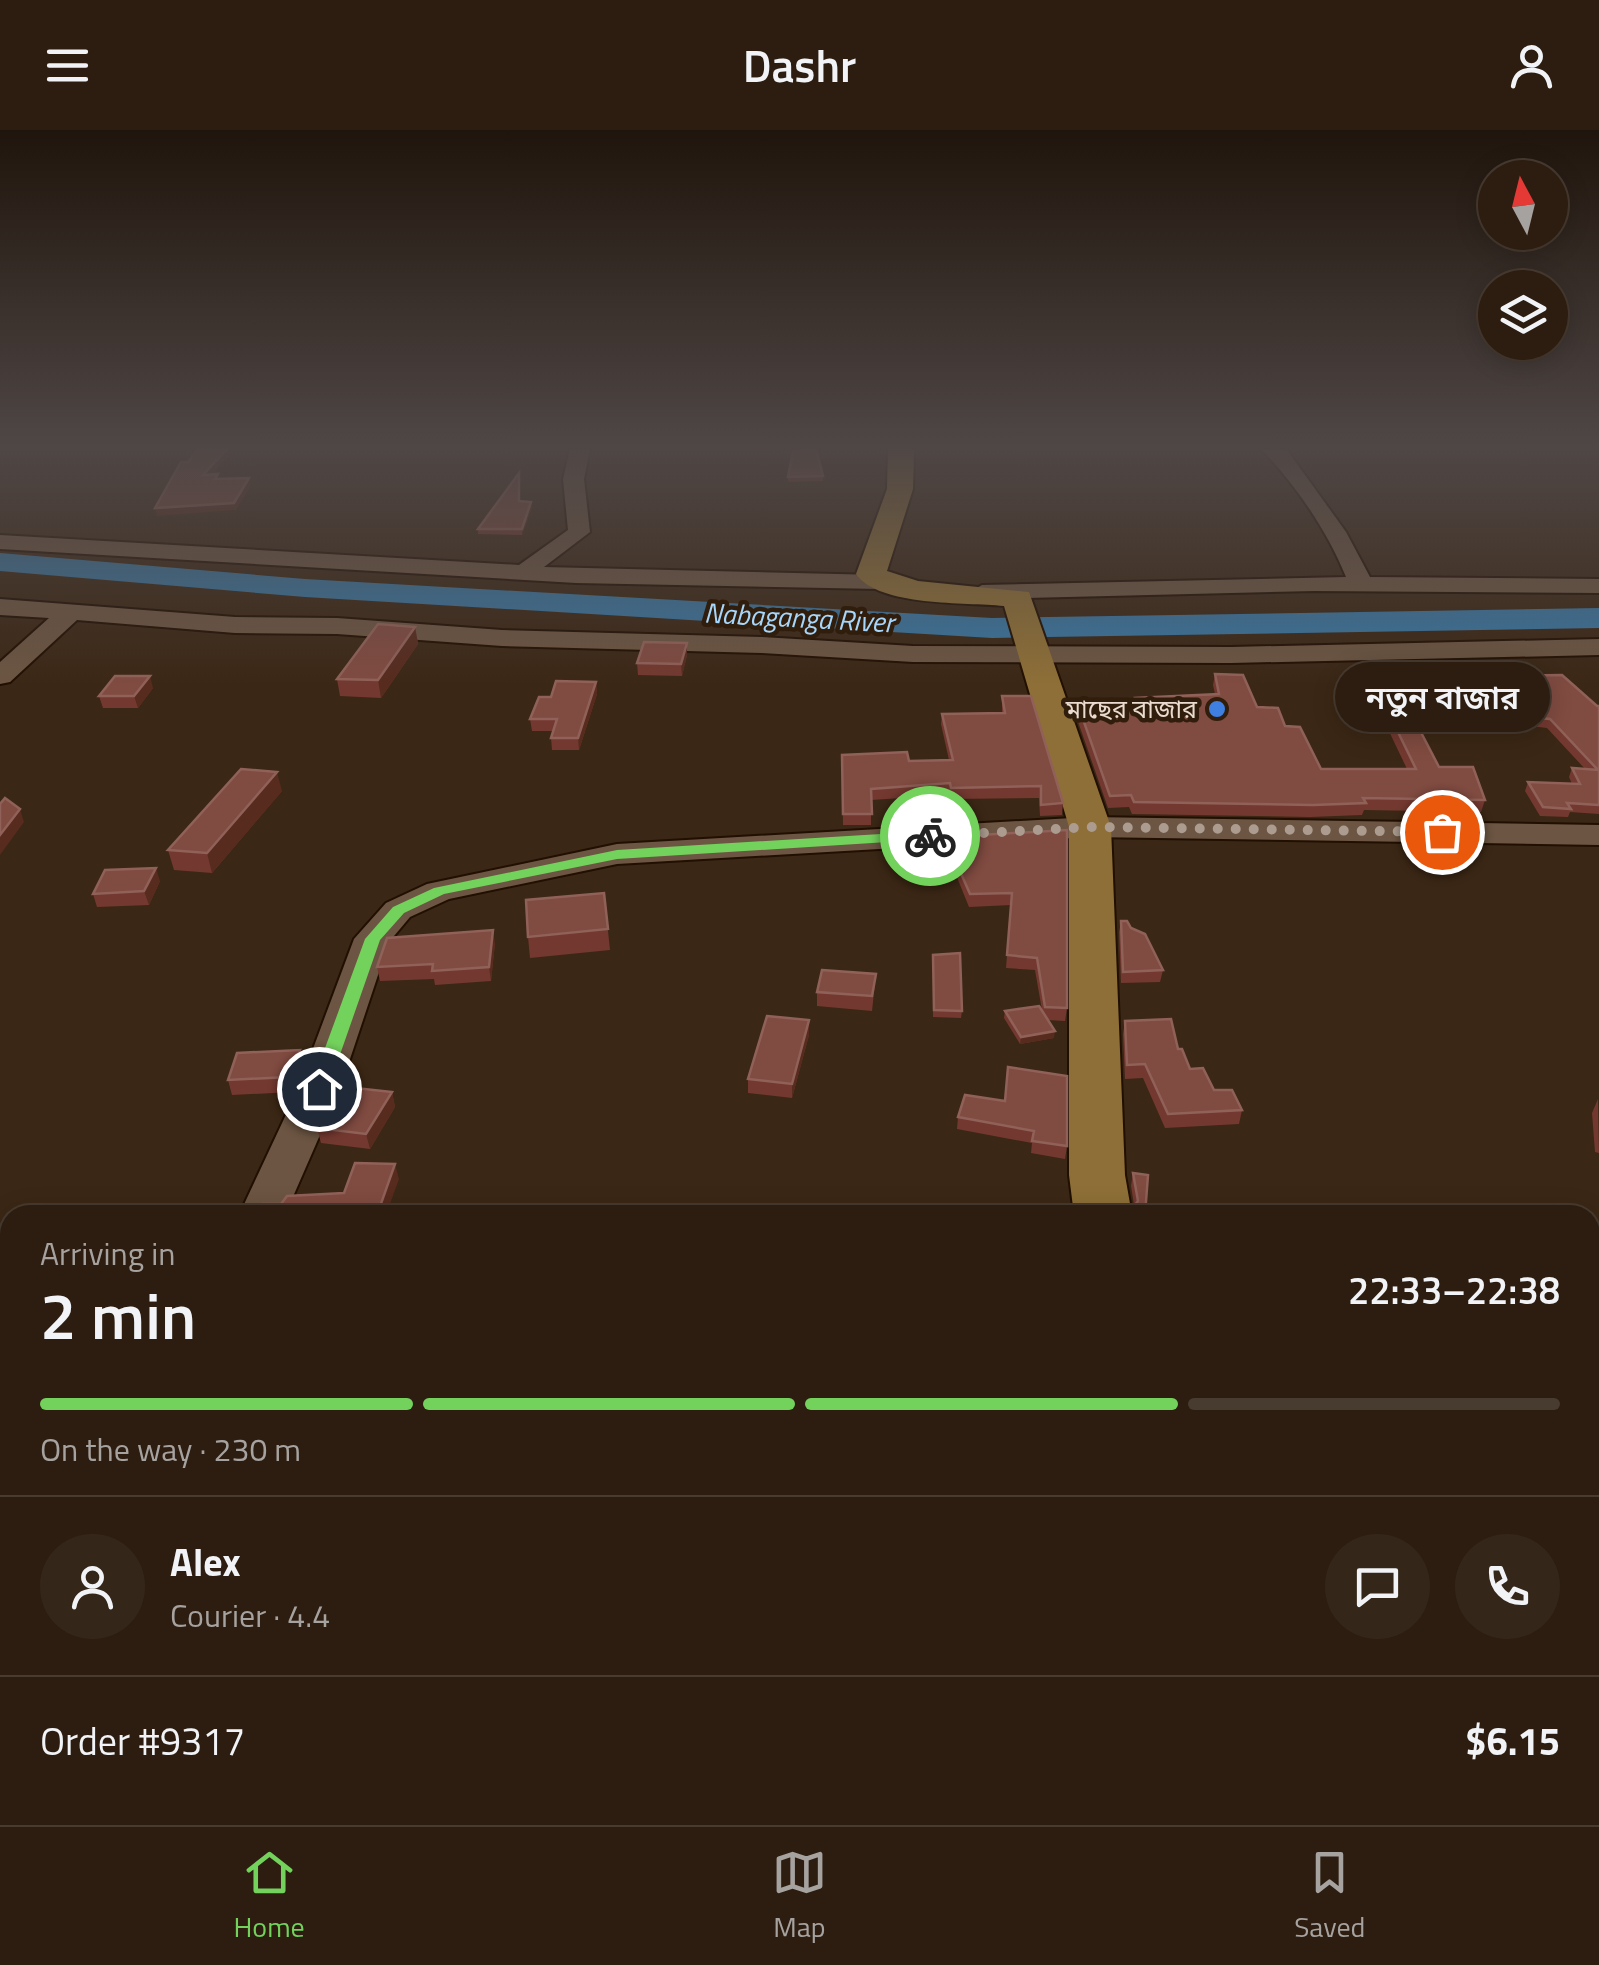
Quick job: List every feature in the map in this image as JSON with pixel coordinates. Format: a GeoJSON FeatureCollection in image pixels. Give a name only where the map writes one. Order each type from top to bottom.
{"type":"FeatureCollection","features":[{"type":"Feature","properties":{"kind":"main road"},"geometry":{"type":"LineString","coordinates":[[887,528],[871,574],[880,582],[1018,599],[1031,635],[1090,827],[1097,1175],[1102,1205]]}},
{"type":"Feature","properties":{"kind":"street"},"geometry":{"type":"LineString","coordinates":[[526,572],[530,565],[558,550],[579,528]]}},
{"type":"Feature","properties":{"kind":"street"},"geometry":{"type":"LineString","coordinates":[[1335,528],[1354,560],[1361,584]]}},
{"type":"Feature","properties":{"kind":"street"},"geometry":{"type":"LineString","coordinates":[[0,542],[576,576],[880,582]]}},
{"type":"Feature","properties":{"kind":"street"},"geometry":{"type":"LineString","coordinates":[[981,592],[1361,584],[1599,586]]}},
{"type":"Feature","properties":{"kind":"street"},"geometry":{"type":"LineString","coordinates":[[0,608],[862,653],[1031,635],[1231,655],[1599,647]]}},
{"type":"Feature","properties":{"kind":"street"},"geometry":{"type":"LineString","coordinates":[[0,676],[69,614]]}},
{"type":"Feature","properties":{"kind":"street"},"geometry":{"type":"LineString","coordinates":[[267,1205],[319,1089],[372,939],[398,910],[439,891],[617,854],[1090,827],[1599,835]]}},
{"type":"Feature","properties":{"kind":"building"},"geometry":{"type":"Polygon","coordinates":[[[378,624],[415,627],[378,680],[337,679],[378,624]]]}},
{"type":"Feature","properties":{"kind":"building"},"geometry":{"type":"Polygon","coordinates":[[[644,642],[687,643],[681,664],[637,663],[644,642]]]}},
{"type":"Feature","properties":{"kind":"building"},"geometry":{"type":"Polygon","coordinates":[[[1215,674],[1243,675],[1257,707],[1278,708],[1285,726],[1300,727],[1321,769],[1416,769],[1378,691],[1400,692],[1439,767],[1473,767],[1485,800],[1363,798],[1366,803],[1313,805],[1134,802],[1131,795],[1110,796],[1078,705],[1138,706],[1135,698],[1219,694],[1215,674]]]}},
{"type":"Feature","properties":{"kind":"building"},"geometry":{"type":"Polygon","coordinates":[[[1562,675],[1599,706],[1599,805],[1567,803],[1571,809],[1543,807],[1528,782],[1580,784],[1572,768],[1598,770],[1550,719],[1507,715],[1469,676],[1562,675]]]}},
{"type":"Feature","properties":{"kind":"building"},"geometry":{"type":"Polygon","coordinates":[[[115,676],[150,676],[134,696],[99,696],[115,676]]]}},
{"type":"Feature","properties":{"kind":"building"},"geometry":{"type":"Polygon","coordinates":[[[556,681],[596,682],[578,738],[551,738],[557,719],[530,719],[539,697],[551,697],[556,681]]]}},
{"type":"Feature","properties":{"kind":"building"},"geometry":{"type":"Polygon","coordinates":[[[1002,696],[1031,696],[1063,803],[1041,805],[1041,786],[951,788],[950,783],[871,789],[872,814],[843,814],[842,755],[907,752],[909,761],[953,760],[942,714],[1005,713],[1002,696]]]}},
{"type":"Feature","properties":{"kind":"building"},"geometry":{"type":"Polygon","coordinates":[[[241,769],[277,772],[207,853],[168,850],[241,769]]]}},
{"type":"Feature","properties":{"kind":"building"},"geometry":{"type":"Polygon","coordinates":[[[5,798],[20,809],[0,835],[0,804],[5,798]]]}},
{"type":"Feature","properties":{"kind":"building"},"geometry":{"type":"Polygon","coordinates":[[[1067,830],[1067,1008],[1045,1007],[1037,958],[1007,955],[1012,893],[970,894],[952,853],[913,855],[909,839],[1067,830]]]}},
{"type":"Feature","properties":{"kind":"building"},"geometry":{"type":"Polygon","coordinates":[[[156,868],[144,891],[93,894],[105,870],[156,868]]]}},
{"type":"Feature","properties":{"kind":"building"},"geometry":{"type":"Polygon","coordinates":[[[604,893],[608,929],[528,937],[526,900],[604,893]]]}},
{"type":"Feature","properties":{"kind":"building"},"geometry":{"type":"Polygon","coordinates":[[[1121,921],[1145,934],[1163,970],[1123,972],[1121,921]]]}},
{"type":"Feature","properties":{"kind":"building"},"geometry":{"type":"Polygon","coordinates":[[[493,930],[489,967],[432,971],[433,964],[377,967],[387,938],[493,930]]]}},
{"type":"Feature","properties":{"kind":"building"},"geometry":{"type":"Polygon","coordinates":[[[960,953],[962,1011],[934,1010],[933,955],[960,953]]]}},
{"type":"Feature","properties":{"kind":"building"},"geometry":{"type":"Polygon","coordinates":[[[822,970],[876,974],[872,996],[817,992],[822,970]]]}},
{"type":"Feature","properties":{"kind":"building"},"geometry":{"type":"Polygon","coordinates":[[[1039,1006],[1055,1031],[1021,1037],[1005,1011],[1039,1006]]]}},
{"type":"Feature","properties":{"kind":"building"},"geometry":{"type":"Polygon","coordinates":[[[767,1016],[809,1020],[792,1084],[748,1079],[767,1016]]]}},
{"type":"Feature","properties":{"kind":"building"},"geometry":{"type":"Polygon","coordinates":[[[1171,1019],[1178,1049],[1182,1049],[1190,1069],[1203,1068],[1214,1090],[1232,1090],[1242,1110],[1168,1114],[1145,1064],[1127,1065],[1125,1021],[1171,1019]]]}},
{"type":"Feature","properties":{"kind":"building"},"geometry":{"type":"Polygon","coordinates":[[[300,1050],[289,1077],[228,1080],[237,1053],[300,1050]]]}},
{"type":"Feature","properties":{"kind":"building"},"geometry":{"type":"Polygon","coordinates":[[[1008,1067],[1067,1076],[1067,1146],[1032,1141],[1034,1131],[958,1117],[965,1095],[1005,1101],[1008,1067]]]}},
{"type":"Feature","properties":{"kind":"building"},"geometry":{"type":"Polygon","coordinates":[[[337,1086],[392,1092],[366,1134],[317,1128],[337,1086]]]}},
{"type":"Feature","properties":{"kind":"building"},"geometry":{"type":"Polygon","coordinates":[[[355,1163],[395,1164],[381,1205],[262,1205],[281,1204],[287,1196],[344,1193],[355,1163]]]}},
{"type":"Feature","properties":{"kind":"building"},"geometry":{"type":"Polygon","coordinates":[[[1133,1173],[1148,1175],[1146,1205],[1135,1205],[1138,1201],[1133,1173]]]}},
{"type":"Feature","properties":{"kind":"waterway","name":"Nabaganga River"},"geometry":{"type":"LineString","coordinates":[[0,562],[305,588],[992,628],[1599,618]]}},
{"type":"Feature","properties":{"kind":"way so far"},"geometry":{"type":"LineString","coordinates":[[930,836],[1090,827],[1442,832]]}},
{"type":"Feature","properties":{"kind":"place","name":"মাছের বাজার"},"geometry":{"type":"Point","coordinates":[1217,709]}},
{"type":"Feature","properties":{"kind":"place","name":"নতুন বাজার"},"geometry":{"type":"Point","coordinates":[1442,832]}},
{"type":"Feature","properties":{"kind":"route"},"geometry":{"type":"LineString","coordinates":[[319,1089],[372,939],[398,910],[439,891],[617,854],[930,836]]}}]}
